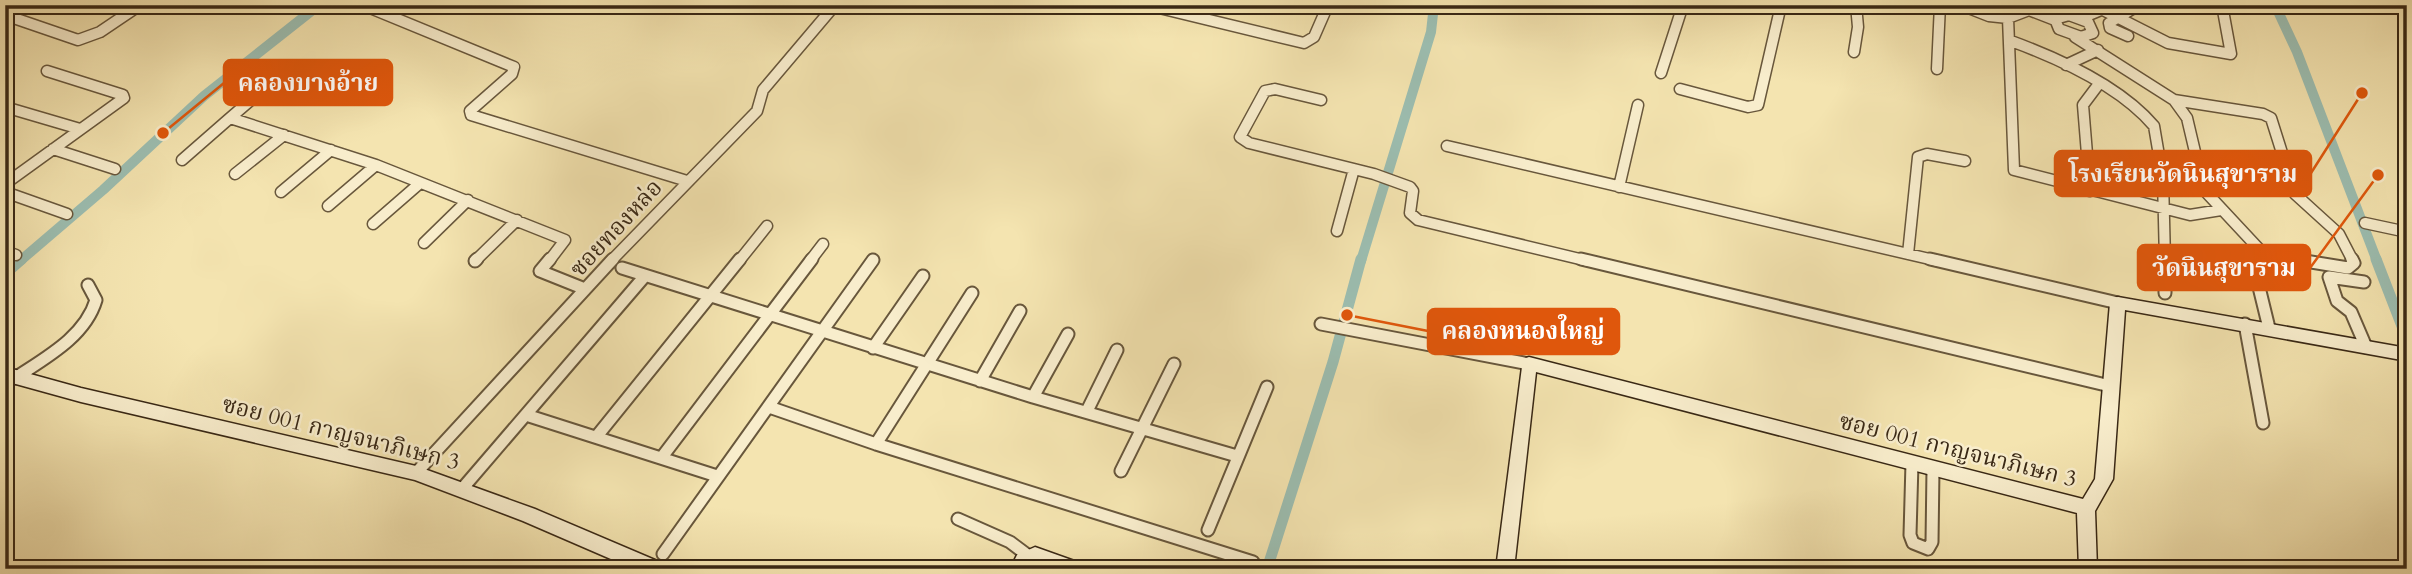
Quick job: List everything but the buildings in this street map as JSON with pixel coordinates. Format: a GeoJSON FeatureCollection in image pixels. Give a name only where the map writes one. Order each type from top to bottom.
{"type":"FeatureCollection","features":[{"type":"Feature","properties":{"kind":"street"},"geometry":{"type":"LineString","coordinates":[[5,15],[78,40],[100,32],[140,5]]}},
{"type":"Feature","properties":{"kind":"street"},"geometry":{"type":"LineString","coordinates":[[363,5],[514,67],[512,74],[470,111],[471,115],[687,181]]}},
{"type":"Feature","properties":{"kind":"street","name":"ซอยทองหล่อ"},"geometry":{"type":"LineString","coordinates":[[416,473],[585,289],[757,111],[763,90],[835,5]]}},
{"type":"Feature","properties":{"kind":"street"},"geometry":{"type":"LineString","coordinates":[[1147,5],[1304,43],[1314,37],[1328,5]]}},
{"type":"Feature","properties":{"kind":"street"},"geometry":{"type":"LineString","coordinates":[[1661,73],[1683,5]]}},
{"type":"Feature","properties":{"kind":"street"},"geometry":{"type":"LineString","coordinates":[[1680,89],[1748,107],[1758,105],[1780,5]]}},
{"type":"Feature","properties":{"kind":"street"},"geometry":{"type":"LineString","coordinates":[[1854,52],[1858,27],[1856,5]]}},
{"type":"Feature","properties":{"kind":"street"},"geometry":{"type":"LineString","coordinates":[[1937,69],[1940,5]]}},
{"type":"Feature","properties":{"kind":"street"},"geometry":{"type":"LineString","coordinates":[[1961,5],[1989,16],[2008,18],[2024,7],[2055,20],[2059,29],[2098,50],[2174,100],[2187,118],[2204,190],[2221,210],[2255,241],[2261,254],[2258,283],[2269,328]]}},
{"type":"Feature","properties":{"kind":"street"},"geometry":{"type":"LineString","coordinates":[[2082,19],[2113,5]]}},
{"type":"Feature","properties":{"kind":"street"},"geometry":{"type":"LineString","coordinates":[[2128,36],[2108,26],[2139,5]]}},
{"type":"Feature","properties":{"kind":"street"},"geometry":{"type":"LineString","coordinates":[[2103,10],[2175,46],[2231,54],[2222,5]]}},
{"type":"Feature","properties":{"kind":"street"},"geometry":{"type":"LineString","coordinates":[[2055,20],[2063,15],[2082,19],[2092,26],[2093,33],[2087,37],[2075,37]]}},
{"type":"Feature","properties":{"kind":"street"},"geometry":{"type":"LineString","coordinates":[[2008,18],[2014,170],[2090,191],[2197,215],[2221,210]]}},
{"type":"Feature","properties":{"kind":"street"},"geometry":{"type":"LineString","coordinates":[[2011,41],[2040,51],[2066,65],[2141,112],[2154,125],[2166,209],[2165,293]]}},
{"type":"Feature","properties":{"kind":"street"},"geometry":{"type":"LineString","coordinates":[[2066,65],[2098,50]]}},
{"type":"Feature","properties":{"kind":"street"},"geometry":{"type":"LineString","coordinates":[[5,184],[124,96],[47,71]]}},
{"type":"Feature","properties":{"kind":"street"},"geometry":{"type":"LineString","coordinates":[[181,159],[274,80]]}},
{"type":"Feature","properties":{"kind":"street"},"geometry":{"type":"LineString","coordinates":[[2090,191],[2083,105],[2098,85]]}},
{"type":"Feature","properties":{"kind":"street"},"geometry":{"type":"LineString","coordinates":[[1321,100],[1275,89],[1265,91],[1240,137],[1249,143],[1392,179],[1413,189],[1410,214],[1418,220],[2110,386]]}},
{"type":"Feature","properties":{"kind":"street"},"geometry":{"type":"LineString","coordinates":[[2174,100],[2263,114],[2271,118],[2295,194],[2339,234],[2354,263],[2348,268],[2261,254]]}},
{"type":"Feature","properties":{"kind":"street"},"geometry":{"type":"LineString","coordinates":[[1619,187],[1638,106]]}},
{"type":"Feature","properties":{"kind":"street"},"geometry":{"type":"LineString","coordinates":[[5,107],[80,129]]}},
{"type":"Feature","properties":{"kind":"street"},"geometry":{"type":"LineString","coordinates":[[230,118],[376,165],[565,240],[542,266],[542,275],[585,289]]}},
{"type":"Feature","properties":{"kind":"street"},"geometry":{"type":"LineString","coordinates":[[235,174],[284,135]]}},
{"type":"Feature","properties":{"kind":"street"},"geometry":{"type":"LineString","coordinates":[[1447,146],[2118,303],[2269,328],[2407,355]]}},
{"type":"Feature","properties":{"kind":"street"},"geometry":{"type":"LineString","coordinates":[[53,149],[115,169]]}},
{"type":"Feature","properties":{"kind":"street"},"geometry":{"type":"LineString","coordinates":[[281,192],[331,150]]}},
{"type":"Feature","properties":{"kind":"street"},"geometry":{"type":"LineString","coordinates":[[1908,254],[1918,157],[1927,154],[1965,162]]}},
{"type":"Feature","properties":{"kind":"street"},"geometry":{"type":"LineString","coordinates":[[328,206],[376,165]]}},
{"type":"Feature","properties":{"kind":"street"},"geometry":{"type":"LineString","coordinates":[[1337,231],[1354,169]]}},
{"type":"Feature","properties":{"kind":"street"},"geometry":{"type":"LineString","coordinates":[[373,224],[419,184]]}},
{"type":"Feature","properties":{"kind":"street"},"geometry":{"type":"LineString","coordinates":[[5,192],[67,214]]}},
{"type":"Feature","properties":{"kind":"street"},"geometry":{"type":"LineString","coordinates":[[424,243],[468,201]]}},
{"type":"Feature","properties":{"kind":"street"},"geometry":{"type":"LineString","coordinates":[[475,261],[517,220]]}},
{"type":"Feature","properties":{"kind":"street"},"geometry":{"type":"LineString","coordinates":[[2365,223],[2407,232]]}},
{"type":"Feature","properties":{"kind":"street"},"geometry":{"type":"LineString","coordinates":[[597,436],[767,226]]}},
{"type":"Feature","properties":{"kind":"street"},"geometry":{"type":"LineString","coordinates":[[662,457],[823,244]]}},
{"type":"Feature","properties":{"kind":"street"},"geometry":{"type":"LineString","coordinates":[[5,251],[16,255]]}},
{"type":"Feature","properties":{"kind":"street"},"geometry":{"type":"LineString","coordinates":[[659,562],[717,476],[873,260]]}},
{"type":"Feature","properties":{"kind":"street"},"geometry":{"type":"LineString","coordinates":[[622,268],[980,381],[1237,456]]}},
{"type":"Feature","properties":{"kind":"street"},"geometry":{"type":"LineString","coordinates":[[873,348],[923,275]]}},
{"type":"Feature","properties":{"kind":"street"},"geometry":{"type":"LineString","coordinates":[[462,489],[644,277]]}},
{"type":"Feature","properties":{"kind":"street"},"geometry":{"type":"LineString","coordinates":[[2364,282],[2329,277],[2337,301],[2351,312],[2366,347]]}},
{"type":"Feature","properties":{"kind":"street"},"geometry":{"type":"LineString","coordinates":[[10,376],[64,342],[89,317],[96,300],[88,285]]}},
{"type":"Feature","properties":{"kind":"street"},"geometry":{"type":"LineString","coordinates":[[876,444],[972,293]]}},
{"type":"Feature","properties":{"kind":"street","name":"ซอย 001 กาญจนาภิเษก 3"},"geometry":{"type":"LineString","coordinates":[[1529,364],[2086,508],[2093,501],[2104,479],[2118,303]]}},
{"type":"Feature","properties":{"kind":"street"},"geometry":{"type":"LineString","coordinates":[[980,381],[1020,311]]}},
{"type":"Feature","properties":{"kind":"street"},"geometry":{"type":"LineString","coordinates":[[2245,324],[2263,423]]}},
{"type":"Feature","properties":{"kind":"street"},"geometry":{"type":"LineString","coordinates":[[1326,325],[1529,364],[1504,569]]}},
{"type":"Feature","properties":{"kind":"street"},"geometry":{"type":"LineString","coordinates":[[1033,397],[1068,334]]}},
{"type":"Feature","properties":{"kind":"street"},"geometry":{"type":"LineString","coordinates":[[1087,411],[1117,350]]}},
{"type":"Feature","properties":{"kind":"street"},"geometry":{"type":"LineString","coordinates":[[1121,471],[1174,364]]}},
{"type":"Feature","properties":{"kind":"street","name":"ซอย 001 กาญจนาภิเษก 3"},"geometry":{"type":"LineString","coordinates":[[10,376],[416,473],[659,562]]}},
{"type":"Feature","properties":{"kind":"street"},"geometry":{"type":"LineString","coordinates":[[1208,530],[1268,387]]}},
{"type":"Feature","properties":{"kind":"street"},"geometry":{"type":"LineString","coordinates":[[769,407],[876,444],[1253,562]]}},
{"type":"Feature","properties":{"kind":"street"},"geometry":{"type":"LineString","coordinates":[[526,415],[717,476]]}},
{"type":"Feature","properties":{"kind":"street"},"geometry":{"type":"LineString","coordinates":[[1912,463],[1910,535],[1913,543],[1928,549],[1932,542],[1933,469]]}},
{"type":"Feature","properties":{"kind":"street"},"geometry":{"type":"LineString","coordinates":[[2086,508],[2088,569]]}},
{"type":"Feature","properties":{"kind":"street"},"geometry":{"type":"LineString","coordinates":[[958,519],[1010,542],[1024,563],[1041,556],[1073,569]]}},
{"type":"Feature","properties":{"kind":"waterway"},"geometry":{"type":"LineString","coordinates":[[20,261],[103,190],[204,96],[319,5]]}},
{"type":"Feature","properties":{"kind":"waterway"},"geometry":{"type":"LineString","coordinates":[[1361,261],[1431,32],[1434,5]]}},
{"type":"Feature","properties":{"kind":"waterway"},"geometry":{"type":"LineString","coordinates":[[2275,5],[2297,52],[2377,261]]}},
{"type":"Feature","properties":{"kind":"waterway"},"geometry":{"type":"LineString","coordinates":[[5,274],[22,259]]}},
{"type":"Feature","properties":{"kind":"waterway"},"geometry":{"type":"LineString","coordinates":[[1267,569],[1333,362],[1361,259]]}},
{"type":"Feature","properties":{"kind":"waterway"},"geometry":{"type":"LineString","coordinates":[[2376,259],[2407,339]]}},
{"type":"Feature","properties":{"kind":"place","name":"โรงเรียนวัดนินสุขาราม"},"geometry":{"type":"Point","coordinates":[2362,93]}},
{"type":"Feature","properties":{"kind":"place","name":"คลองบางอ้าย"},"geometry":{"type":"Point","coordinates":[163,133]}},
{"type":"Feature","properties":{"kind":"place","name":"วัดนินสุขาราม"},"geometry":{"type":"Point","coordinates":[2378,175]}},
{"type":"Feature","properties":{"kind":"place","name":"คลองหนองใหญ่"},"geometry":{"type":"Point","coordinates":[1347,315]}}]}
